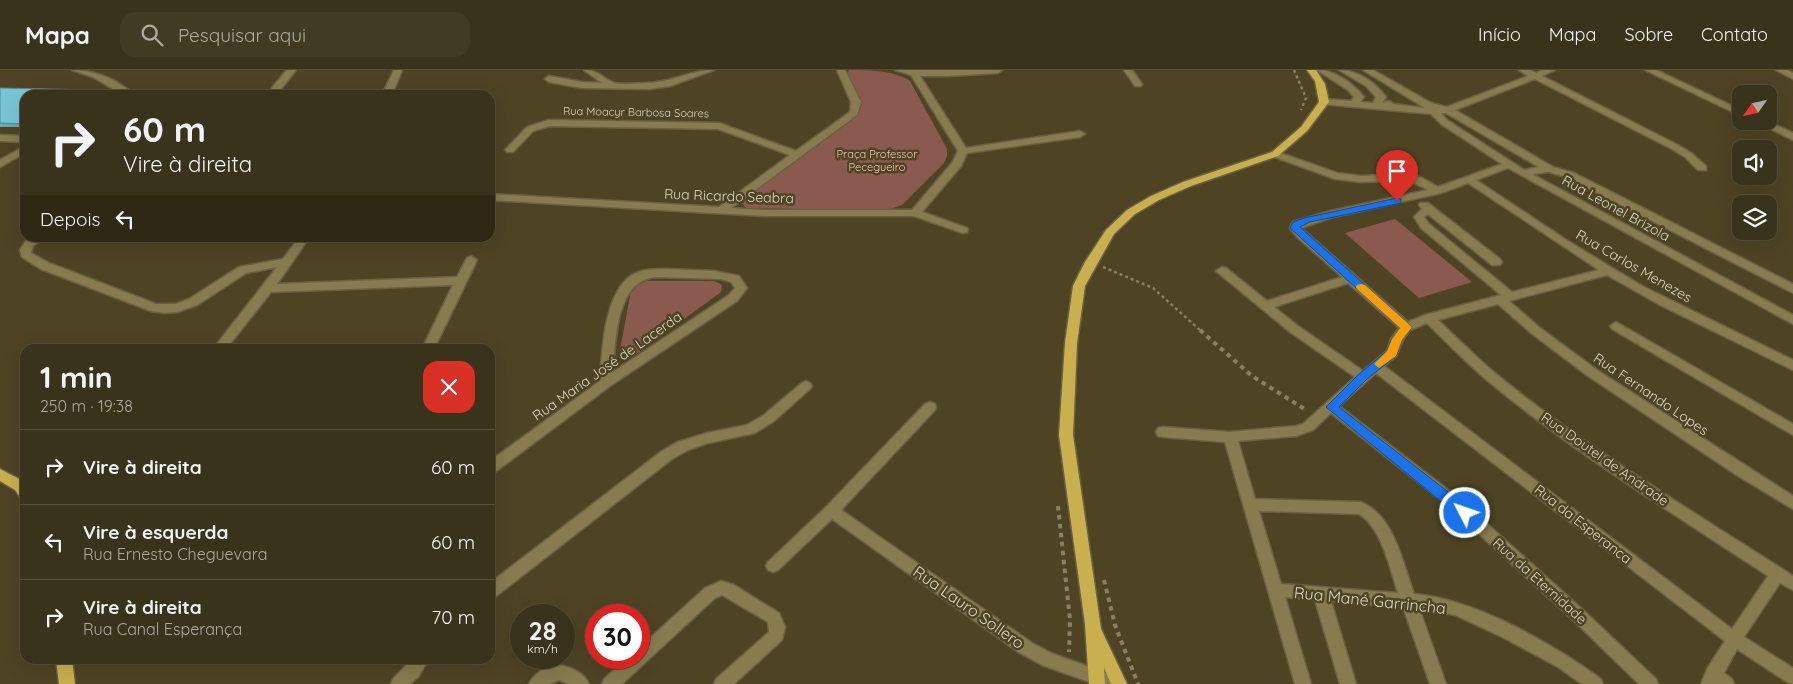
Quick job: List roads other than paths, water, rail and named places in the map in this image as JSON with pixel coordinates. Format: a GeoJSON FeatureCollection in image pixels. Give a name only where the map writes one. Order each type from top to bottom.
{"type":"FeatureCollection","features":[{"type":"Feature","properties":{"kind":"main road"},"geometry":{"type":"LineString","coordinates":[[1097,681],[1093,624],[1066,435],[1074,324],[1080,286],[1091,262],[1110,232],[1132,212],[1155,198],[1187,184],[1275,154],[1304,129],[1324,102],[1322,86],[1318,76],[1312,70]]}},
{"type":"Feature","properties":{"kind":"main road"},"geometry":{"type":"LineString","coordinates":[[4,476],[20,477]]}},
{"type":"Feature","properties":{"kind":"main road"},"geometry":{"type":"LineString","coordinates":[[4,476],[20,486]]}},
{"type":"Feature","properties":{"kind":"main road"},"geometry":{"type":"LineString","coordinates":[[1093,624],[1118,684]]}},
{"type":"Feature","properties":{"kind":"main road"},"geometry":{"type":"LineString","coordinates":[[65,664],[67,684]]}},
{"type":"Feature","properties":{"kind":"street"},"geometry":{"type":"LineString","coordinates":[[76,70],[96,75],[121,90]]}},
{"type":"Feature","properties":{"kind":"street"},"geometry":{"type":"LineString","coordinates":[[275,90],[292,70]]}},
{"type":"Feature","properties":{"kind":"street"},"geometry":{"type":"LineString","coordinates":[[389,90],[398,70]]}},
{"type":"Feature","properties":{"kind":"street"},"geometry":{"type":"LineString","coordinates":[[588,70],[611,84]]}},
{"type":"Feature","properties":{"kind":"street"},"geometry":{"type":"LineString","coordinates":[[549,79],[582,85],[611,84],[629,87],[667,84],[710,70]]}},
{"type":"Feature","properties":{"kind":"street"},"geometry":{"type":"LineString","coordinates":[[723,209],[854,113],[856,102],[841,70]]}},
{"type":"Feature","properties":{"kind":"street"},"geometry":{"type":"LineString","coordinates":[[899,70],[915,74],[950,74],[998,70]]}},
{"type":"Feature","properties":{"kind":"street"},"geometry":{"type":"LineString","coordinates":[[1128,70],[1138,84]]}},
{"type":"Feature","properties":{"kind":"street"},"geometry":{"type":"LineString","coordinates":[[1321,70],[1351,88],[1359,97],[1354,104]]}},
{"type":"Feature","properties":{"kind":"street"},"geometry":{"type":"LineString","coordinates":[[1343,70],[1380,94],[1379,106]]}},
{"type":"Feature","properties":{"kind":"street","name":"Rua Leonel Brizola"},"geometry":{"type":"LineString","coordinates":[[1367,70],[1430,108],[1444,122],[1508,165],[1793,320]]}},
{"type":"Feature","properties":{"kind":"street"},"geometry":{"type":"LineString","coordinates":[[1523,70],[1673,146],[1688,155],[1702,168]]}},
{"type":"Feature","properties":{"kind":"street"},"geometry":{"type":"LineString","coordinates":[[1448,110],[1551,70]]}},
{"type":"Feature","properties":{"kind":"street"},"geometry":{"type":"LineString","coordinates":[[1649,70],[1732,109]]}},
{"type":"Feature","properties":{"kind":"street"},"geometry":{"type":"LineString","coordinates":[[1780,70],[1793,76]]}},
{"type":"Feature","properties":{"kind":"street"},"geometry":{"type":"LineString","coordinates":[[915,74],[963,151]]}},
{"type":"Feature","properties":{"kind":"street"},"geometry":{"type":"LineString","coordinates":[[1379,106],[1403,98],[1404,92]]}},
{"type":"Feature","properties":{"kind":"street"},"geometry":{"type":"LineString","coordinates":[[1324,102],[1448,110],[1549,169],[1570,175],[1793,289]]}},
{"type":"Feature","properties":{"kind":"street","name":"Rua Moacyr Barbosa Soares"},"geometry":{"type":"LineString","coordinates":[[510,150],[530,129],[549,123],[697,125],[731,129],[796,154]]}},
{"type":"Feature","properties":{"kind":"street"},"geometry":{"type":"LineString","coordinates":[[1778,130],[1793,137]]}},
{"type":"Feature","properties":{"kind":"street"},"geometry":{"type":"LineString","coordinates":[[963,151],[1080,134]]}},
{"type":"Feature","properties":{"kind":"street"},"geometry":{"type":"LineString","coordinates":[[0,138],[20,139]]}},
{"type":"Feature","properties":{"kind":"street"},"geometry":{"type":"LineString","coordinates":[[0,164],[20,151]]}},
{"type":"Feature","properties":{"kind":"street"},"geometry":{"type":"LineString","coordinates":[[915,213],[957,164],[963,151]]}},
{"type":"Feature","properties":{"kind":"street"},"geometry":{"type":"LineString","coordinates":[[1275,154],[1335,176],[1361,179],[1409,177],[1437,192]]}},
{"type":"Feature","properties":{"kind":"street"},"geometry":{"type":"LineString","coordinates":[[1406,327],[1301,235],[1295,228],[1297,224],[1307,220],[1437,192],[1508,165]]}},
{"type":"Feature","properties":{"kind":"street"},"geometry":{"type":"LineString","coordinates":[[1522,173],[1549,169]]}},
{"type":"Feature","properties":{"kind":"street","name":"Rua Carlos Menezes"},"geometry":{"type":"LineString","coordinates":[[1468,179],[1608,271],[1664,302],[1739,337],[1793,366]]}},
{"type":"Feature","properties":{"kind":"street","name":"Rua Ricardo Seabra"},"geometry":{"type":"LineString","coordinates":[[495,197],[680,209],[723,209],[766,213],[915,213],[963,230]]}},
{"type":"Feature","properties":{"kind":"street"},"geometry":{"type":"LineString","coordinates":[[1414,198],[1496,262]]}},
{"type":"Feature","properties":{"kind":"street","name":"Rua Fernando Lopes"},"geometry":{"type":"LineString","coordinates":[[1430,210],[1423,212],[1419,217],[1426,226],[1505,298],[1544,337],[1582,366],[1730,464],[1793,503]]}},
{"type":"Feature","properties":{"kind":"street"},"geometry":{"type":"LineString","coordinates":[[32,242],[25,250],[26,255],[46,266],[155,308],[177,308],[193,302],[235,274],[248,268],[286,262]]}},
{"type":"Feature","properties":{"kind":"street"},"geometry":{"type":"LineString","coordinates":[[223,344],[268,288],[301,242]]}},
{"type":"Feature","properties":{"kind":"street"},"geometry":{"type":"LineString","coordinates":[[430,344],[471,260]]}},
{"type":"Feature","properties":{"kind":"street"},"geometry":{"type":"LineString","coordinates":[[1222,271],[1265,306],[1363,376]]}},
{"type":"Feature","properties":{"kind":"street"},"geometry":{"type":"LineString","coordinates":[[1163,432],[1230,437],[1296,432],[1308,427],[1320,418],[1363,376],[1392,353],[1397,339],[1406,327],[1429,318],[1608,271]]}},
{"type":"Feature","properties":{"kind":"street","name":"Rua Maria José de Lacerda"},"geometry":{"type":"LineString","coordinates":[[495,464],[606,383],[733,298],[741,288],[735,279],[711,274],[650,273],[637,277],[626,285],[613,324],[606,383]]}},
{"type":"Feature","properties":{"kind":"street"},"geometry":{"type":"LineString","coordinates":[[1265,306],[1351,278]]}},
{"type":"Feature","properties":{"kind":"street"},"geometry":{"type":"LineString","coordinates":[[268,288],[461,280]]}},
{"type":"Feature","properties":{"kind":"street","name":"Rua Doutel de Andrade"},"geometry":{"type":"LineString","coordinates":[[1429,318],[1495,380],[1567,435],[1793,584]]}},
{"type":"Feature","properties":{"kind":"street"},"geometry":{"type":"LineString","coordinates":[[1616,326],[1793,430]]}},
{"type":"Feature","properties":{"kind":"street","name":"Rua da Esperanca"},"geometry":{"type":"LineString","coordinates":[[1376,367],[1423,400],[1734,639],[1793,677]]}},
{"type":"Feature","properties":{"kind":"street"},"geometry":{"type":"LineString","coordinates":[[495,588],[667,455],[683,446],[706,438],[750,429],[769,418],[806,386]]}},
{"type":"Feature","properties":{"kind":"street"},"geometry":{"type":"LineString","coordinates":[[772,566],[831,511],[930,407]]}},
{"type":"Feature","properties":{"kind":"street","name":"Rua da Eternidade"},"geometry":{"type":"LineString","coordinates":[[1332,407],[1451,500],[1570,607],[1650,684]]}},
{"type":"Feature","properties":{"kind":"street"},"geometry":{"type":"LineString","coordinates":[[1230,437],[1303,684]]}},
{"type":"Feature","properties":{"kind":"street"},"geometry":{"type":"LineString","coordinates":[[1250,504],[1360,508],[1369,512],[1378,520],[1384,532],[1438,684]]}},
{"type":"Feature","properties":{"kind":"street","name":"Rua Lauro Sollero"},"geometry":{"type":"LineString","coordinates":[[831,511],[1026,648],[1048,660],[1097,681],[1118,684]]}},
{"type":"Feature","properties":{"kind":"street"},"geometry":{"type":"LineString","coordinates":[[1716,681],[1734,639],[1778,574]]}},
{"type":"Feature","properties":{"kind":"street"},"geometry":{"type":"LineString","coordinates":[[610,684],[710,593],[721,588],[729,590],[774,618],[777,627],[776,635],[722,684]]}},
{"type":"Feature","properties":{"kind":"street","name":"Rua Mané Garrincha"},"geometry":{"type":"LineString","coordinates":[[1275,590],[1428,602],[1457,609],[1508,632],[1564,662],[1595,684]]}},
{"type":"Feature","properties":{"kind":"street"},"geometry":{"type":"LineString","coordinates":[[1321,594],[1348,684]]}},
{"type":"Feature","properties":{"kind":"street"},"geometry":{"type":"LineString","coordinates":[[399,684],[418,664]]}},
{"type":"Feature","properties":{"kind":"street"},"geometry":{"type":"LineString","coordinates":[[536,684],[557,671],[569,674],[581,684]]}},
{"type":"Feature","properties":{"kind":"park label","name":"Praça Professor Pecegueiro"},"geometry":{"type":"Point","coordinates":[877,160]}}]}
